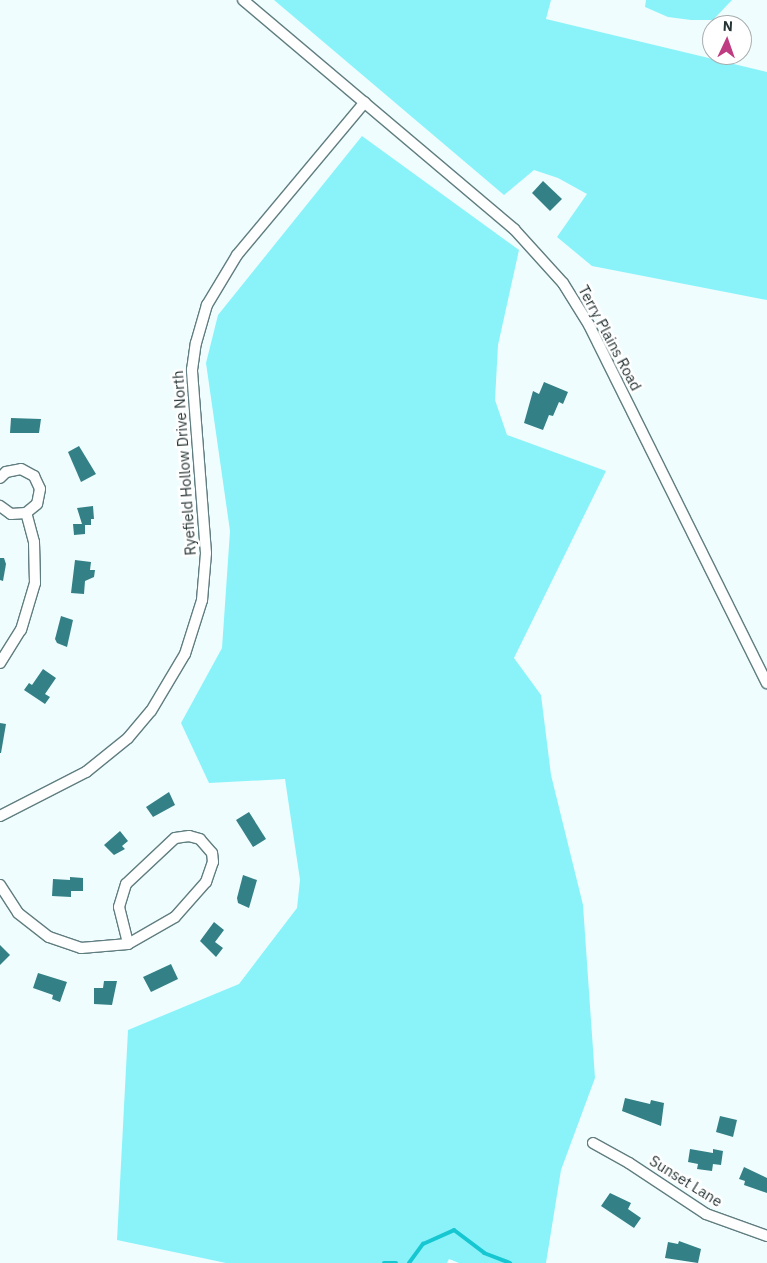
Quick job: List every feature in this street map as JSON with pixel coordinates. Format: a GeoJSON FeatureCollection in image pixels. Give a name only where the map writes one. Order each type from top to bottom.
{"type":"FeatureCollection","features":[{"type":"Feature","properties":{"kind":"street","name":"Terry Plains Road"},"geometry":{"type":"LineString","coordinates":[[243,0],[514,229],[573,296],[767,683]]}},
{"type":"Feature","properties":{"kind":"street","name":"Ryefield Hollow Drive North"},"geometry":{"type":"LineString","coordinates":[[0,816],[86,772],[128,738],[151,711],[182,661],[202,600],[206,553],[192,370],[196,343],[207,305],[237,254],[365,102]]}},
{"type":"Feature","properties":{"kind":"street"},"geometry":{"type":"LineString","coordinates":[[0,478],[6,472],[20,469],[38,482],[37,504],[26,513],[11,514],[0,506]]}},
{"type":"Feature","properties":{"kind":"street"},"geometry":{"type":"LineString","coordinates":[[0,663],[21,630],[34,583],[34,542],[26,513]]}},
{"type":"Feature","properties":{"kind":"street"},"geometry":{"type":"LineString","coordinates":[[0,885],[18,913],[57,940],[81,948],[128,944],[175,917],[206,882],[212,869],[212,853],[200,839],[189,836],[175,838],[126,884],[119,906],[128,944]]}},
{"type":"Feature","properties":{"kind":"street","name":"Sunset Lane"},"geometry":{"type":"LineString","coordinates":[[593,1143],[629,1163],[706,1214],[767,1236]]}},
{"type":"Feature","properties":{"kind":"shaded area"},"geometry":{"type":"Polygon","coordinates":[[[274,0],[551,0],[546,19],[702,56],[702,65],[738,65],[767,72],[767,300],[592,266],[557,237],[587,194],[558,178],[534,170],[504,195],[274,0]]]}},
{"type":"Feature","properties":{"kind":"shaded area"},"geometry":{"type":"Polygon","coordinates":[[[646,0],[732,0],[718,15],[702,15],[702,20],[668,17],[645,7],[646,0]]]}},
{"type":"Feature","properties":{"kind":"shaded area"},"geometry":{"type":"Polygon","coordinates":[[[362,136],[519,250],[498,345],[495,400],[507,435],[606,471],[514,658],[541,695],[551,775],[583,905],[595,1078],[561,1170],[546,1263],[459,1263],[449,1259],[447,1263],[226,1263],[117,1240],[128,1030],[239,984],[297,908],[300,880],[285,779],[209,783],[181,723],[222,648],[230,531],[206,363],[218,315],[362,136]]]}},
{"type":"Feature","properties":{"kind":"building"},"geometry":{"type":"Polygon","coordinates":[[[543,181],[562,199],[550,211],[532,193],[543,181]]]}},
{"type":"Feature","properties":{"kind":"building"},"geometry":{"type":"Polygon","coordinates":[[[544,382],[568,392],[563,404],[559,402],[553,416],[549,415],[543,430],[524,423],[533,391],[539,394],[544,382]]]}},
{"type":"Feature","properties":{"kind":"building"},"geometry":{"type":"Polygon","coordinates":[[[11,418],[41,419],[39,433],[10,433],[11,418]]]}},
{"type":"Feature","properties":{"kind":"building"},"geometry":{"type":"Polygon","coordinates":[[[79,446],[96,474],[81,482],[68,452],[79,446]]]}},
{"type":"Feature","properties":{"kind":"building"},"geometry":{"type":"Polygon","coordinates":[[[93,506],[94,519],[91,519],[91,525],[85,525],[85,534],[74,535],[73,524],[82,524],[77,508],[93,506]]]}},
{"type":"Feature","properties":{"kind":"building"},"geometry":{"type":"Polygon","coordinates":[[[0,558],[4,558],[6,564],[3,581],[0,580],[0,558]]]}},
{"type":"Feature","properties":{"kind":"building"},"geometry":{"type":"Polygon","coordinates":[[[75,560],[91,562],[90,570],[95,570],[94,577],[85,581],[84,594],[71,593],[75,560]]]}},
{"type":"Feature","properties":{"kind":"building"},"geometry":{"type":"Polygon","coordinates":[[[61,616],[73,620],[67,647],[57,643],[55,639],[61,616]]]}},
{"type":"Feature","properties":{"kind":"building"},"geometry":{"type":"Polygon","coordinates":[[[43,669],[56,678],[45,694],[50,697],[45,704],[24,690],[29,683],[32,685],[43,669]]]}},
{"type":"Feature","properties":{"kind":"building"},"geometry":{"type":"Polygon","coordinates":[[[0,723],[6,724],[1,753],[0,753],[0,723]]]}},
{"type":"Feature","properties":{"kind":"building"},"geometry":{"type":"Polygon","coordinates":[[[169,792],[175,805],[153,817],[146,807],[169,792]]]}},
{"type":"Feature","properties":{"kind":"building"},"geometry":{"type":"Polygon","coordinates":[[[249,812],[266,839],[253,847],[236,820],[249,812]]]}},
{"type":"Feature","properties":{"kind":"building"},"geometry":{"type":"Polygon","coordinates":[[[120,831],[128,841],[122,846],[125,849],[114,855],[104,845],[120,831]]]}},
{"type":"Feature","properties":{"kind":"building"},"geometry":{"type":"Polygon","coordinates":[[[243,875],[257,880],[249,908],[238,903],[237,898],[243,875]]]}},
{"type":"Feature","properties":{"kind":"building"},"geometry":{"type":"Polygon","coordinates":[[[70,877],[83,878],[83,891],[71,891],[71,897],[52,896],[53,879],[70,880],[70,877]]]}},
{"type":"Feature","properties":{"kind":"building"},"geometry":{"type":"Polygon","coordinates":[[[214,922],[224,930],[215,942],[223,948],[216,957],[200,941],[214,922]]]}},
{"type":"Feature","properties":{"kind":"building"},"geometry":{"type":"Polygon","coordinates":[[[0,945],[10,955],[0,965],[0,945]]]}},
{"type":"Feature","properties":{"kind":"building"},"geometry":{"type":"Polygon","coordinates":[[[171,964],[178,979],[151,992],[143,977],[171,964]]]}},
{"type":"Feature","properties":{"kind":"building"},"geometry":{"type":"Polygon","coordinates":[[[38,973],[67,982],[60,1002],[52,999],[53,995],[33,988],[38,973]]]}},
{"type":"Feature","properties":{"kind":"building"},"geometry":{"type":"Polygon","coordinates":[[[104,981],[117,981],[112,1005],[94,1004],[94,988],[103,988],[104,981]]]}},
{"type":"Feature","properties":{"kind":"building"},"geometry":{"type":"Polygon","coordinates":[[[625,1098],[650,1104],[651,1100],[664,1103],[661,1126],[622,1111],[625,1098]]]}},
{"type":"Feature","properties":{"kind":"building"},"geometry":{"type":"Polygon","coordinates":[[[720,1116],[737,1120],[733,1137],[716,1132],[720,1116]]]}},
{"type":"Feature","properties":{"kind":"building"},"geometry":{"type":"Polygon","coordinates":[[[690,1149],[713,1153],[713,1149],[723,1151],[721,1165],[713,1164],[712,1171],[697,1169],[698,1164],[688,1162],[690,1149]]]}},
{"type":"Feature","properties":{"kind":"building"},"geometry":{"type":"Polygon","coordinates":[[[744,1167],[767,1178],[767,1193],[744,1185],[745,1181],[739,1179],[744,1167]]]}},
{"type":"Feature","properties":{"kind":"building"},"geometry":{"type":"Polygon","coordinates":[[[610,1193],[631,1203],[628,1209],[641,1218],[634,1228],[601,1206],[610,1193]]]}},
{"type":"Feature","properties":{"kind":"building"},"geometry":{"type":"Polygon","coordinates":[[[679,1241],[701,1249],[698,1263],[665,1258],[668,1242],[678,1244],[679,1241]]]}},
{"type":"Feature","properties":{"kind":"waterway"},"geometry":{"type":"LineString","coordinates":[[409,1263],[423,1244],[454,1230],[484,1253],[510,1263]]}},
{"type":"Feature","properties":{"kind":"waterway"},"geometry":{"type":"LineString","coordinates":[[384,1263],[396,1263]]}}]}
